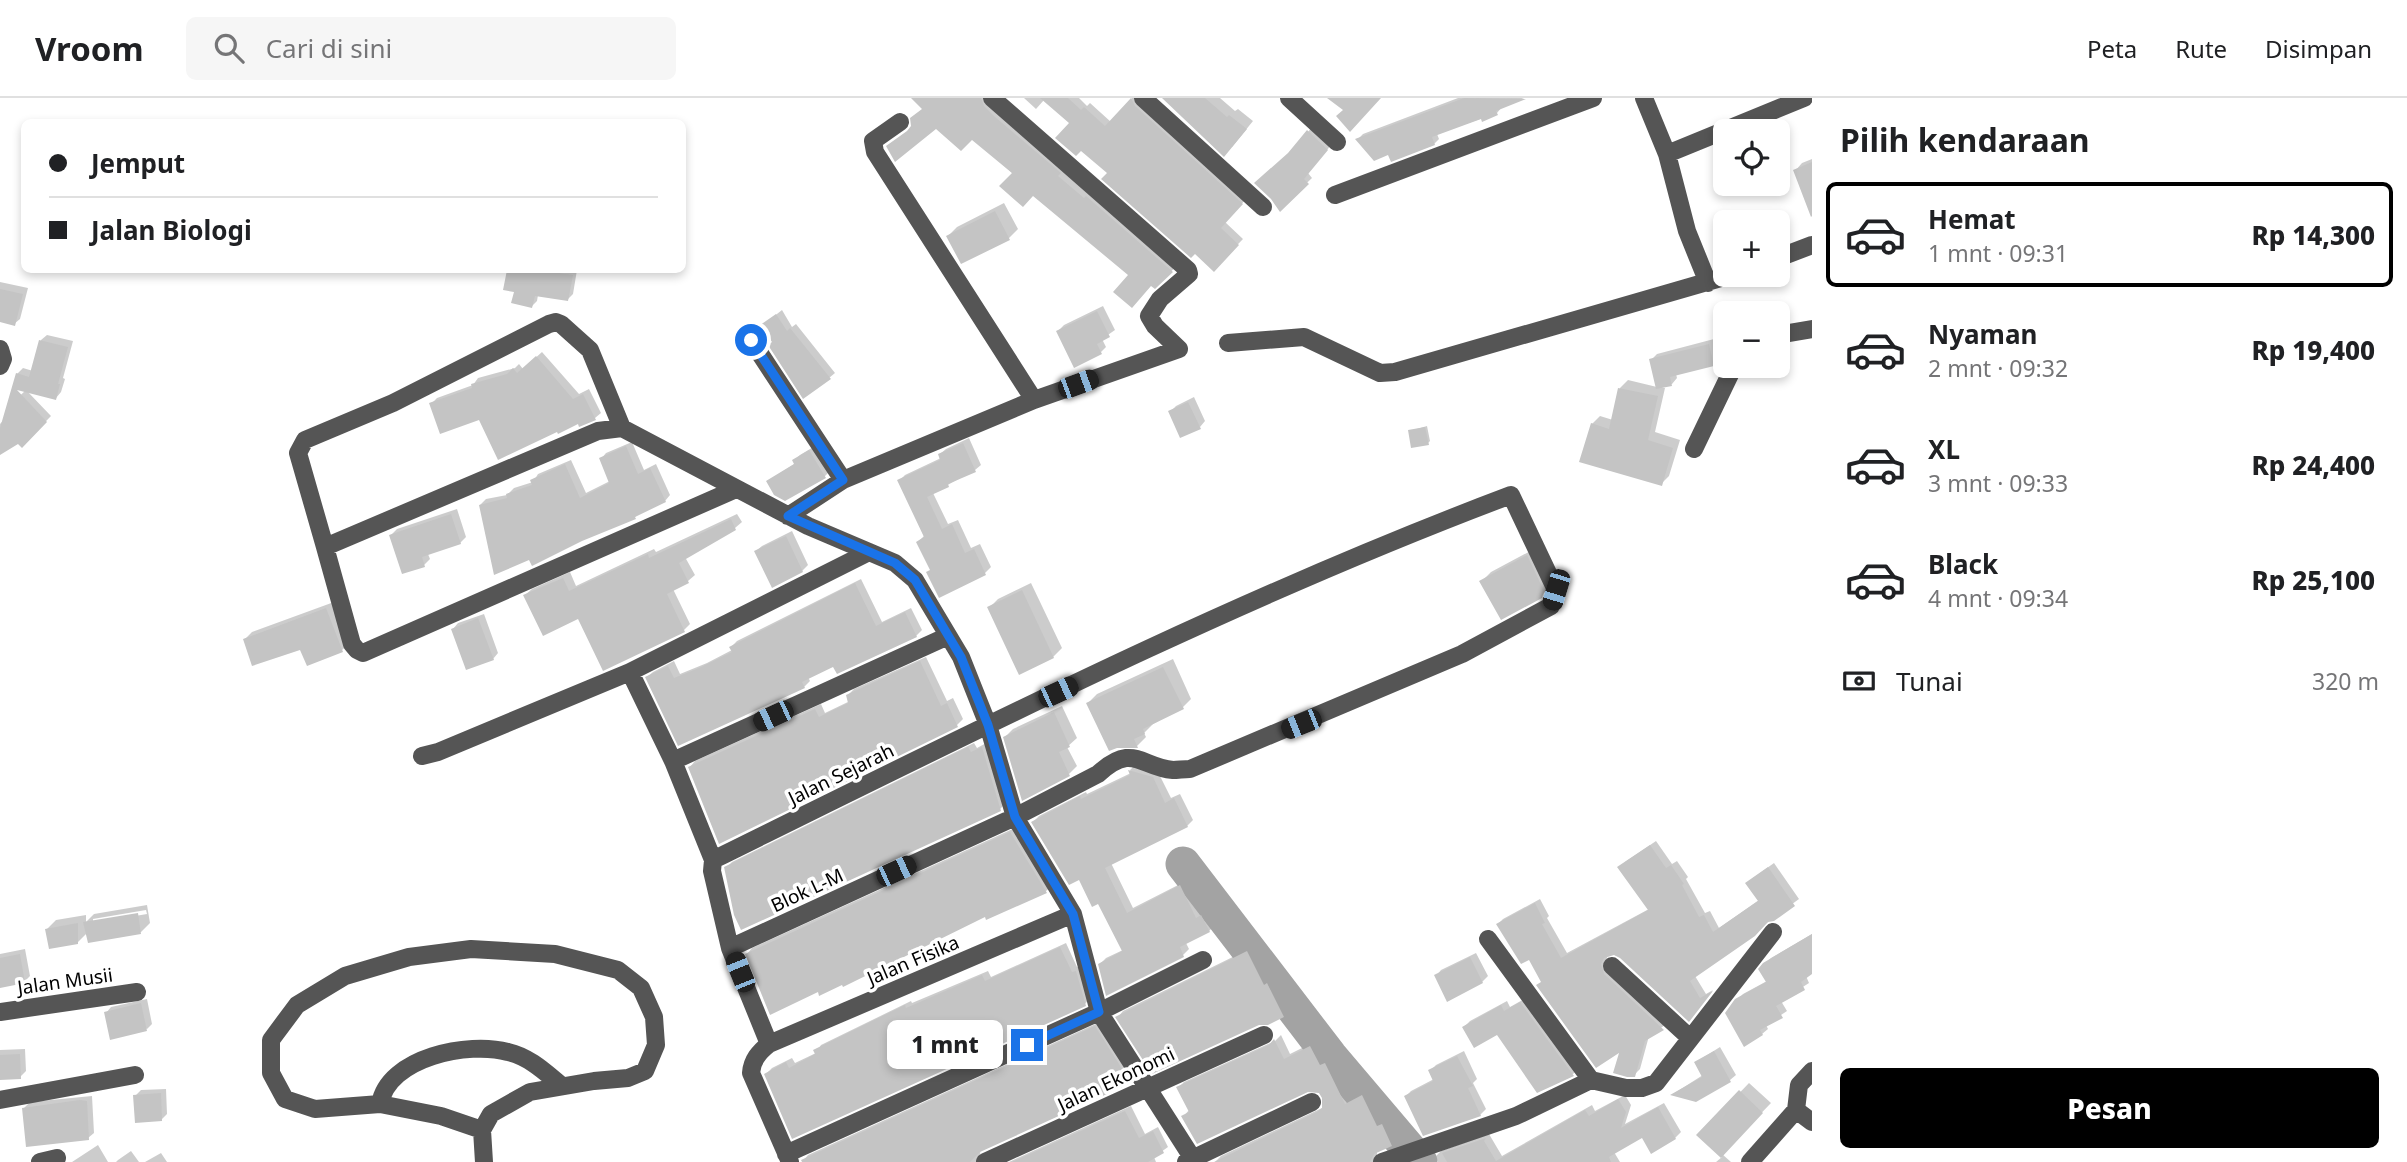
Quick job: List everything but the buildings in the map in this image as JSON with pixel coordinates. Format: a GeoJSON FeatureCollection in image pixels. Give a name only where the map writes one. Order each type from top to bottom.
{"type":"FeatureCollection","features":[{"type":"Feature","properties":{"kind":"street"},"geometry":{"type":"LineString","coordinates":[[788,516],[843,480],[1034,400],[1179,349],[1155,326],[1149,316],[1160,299],[1189,272],[992,98]]}},
{"type":"Feature","properties":{"kind":"street"},"geometry":{"type":"LineString","coordinates":[[1143,98],[1263,206]]}},
{"type":"Feature","properties":{"kind":"street"},"geometry":{"type":"LineString","coordinates":[[1289,98],[1336,142]]}},
{"type":"Feature","properties":{"kind":"street"},"geometry":{"type":"LineString","coordinates":[[1335,195],[1593,98]]}},
{"type":"Feature","properties":{"kind":"street"},"geometry":{"type":"LineString","coordinates":[[1644,98],[1667,154],[1688,231],[1708,283]]}},
{"type":"Feature","properties":{"kind":"street"},"geometry":{"type":"LineString","coordinates":[[1667,154],[1804,98]]}},
{"type":"Feature","properties":{"kind":"street"},"geometry":{"type":"LineString","coordinates":[[900,122],[873,141],[875,152],[1034,400]]}},
{"type":"Feature","properties":{"kind":"street"},"geometry":{"type":"LineString","coordinates":[[1790,253],[1812,245]]}},
{"type":"Feature","properties":{"kind":"street"},"geometry":{"type":"LineString","coordinates":[[1228,342],[1304,337],[1380,373],[1395,372],[1713,281]]}},
{"type":"Feature","properties":{"kind":"street"},"geometry":{"type":"LineString","coordinates":[[622,428],[590,351],[556,322],[393,403],[305,440],[298,453],[352,644],[363,653],[736,489]]}},
{"type":"Feature","properties":{"kind":"street"},"geometry":{"type":"LineString","coordinates":[[1790,333],[1812,329]]}},
{"type":"Feature","properties":{"kind":"street"},"geometry":{"type":"LineString","coordinates":[[751,340],[843,480]]}},
{"type":"Feature","properties":{"kind":"street"},"geometry":{"type":"LineString","coordinates":[[0,349],[4,359],[0,366]]}},
{"type":"Feature","properties":{"kind":"street"},"geometry":{"type":"LineString","coordinates":[[1694,449],[1728,378]]}},
{"type":"Feature","properties":{"kind":"street"},"geometry":{"type":"LineString","coordinates":[[325,547],[598,431],[622,428],[788,516],[895,563],[915,580],[961,657],[988,725],[1015,817],[1073,914],[1099,1012],[1191,1161],[1312,1102]]}},
{"type":"Feature","properties":{"kind":"street","name":"Jalan Sejarah"},"geometry":{"type":"LineString","coordinates":[[713,860],[988,725],[1243,606],[1511,495],[1556,590],[1551,606],[1462,654],[1190,769]]}},
{"type":"Feature","properties":{"kind":"street"},"geometry":{"type":"LineString","coordinates":[[422,756],[438,752],[630,672],[869,552]]}},
{"type":"Feature","properties":{"kind":"street"},"geometry":{"type":"LineString","coordinates":[[673,761],[948,636]]}},
{"type":"Feature","properties":{"kind":"street"},"geometry":{"type":"LineString","coordinates":[[630,672],[673,761],[713,860],[712,871],[730,948],[769,1044],[756,1057],[751,1073],[788,1158],[1099,1012],[1203,960]]}},
{"type":"Feature","properties":{"kind":"street","name":"Blok L-M"},"geometry":{"type":"LineString","coordinates":[[730,948],[1015,817],[1098,774],[1119,760],[1138,758],[1171,770],[1190,769]]}},
{"type":"Feature","properties":{"kind":"street","name":"Jalan Fisika"},"geometry":{"type":"LineString","coordinates":[[769,1044],[1073,914]]}},
{"type":"Feature","properties":{"kind":"street"},"geometry":{"type":"LineString","coordinates":[[1382,1162],[1516,1116],[1591,1080],[1626,1088],[1642,1088],[1656,1083],[1773,932]]}},
{"type":"Feature","properties":{"kind":"street"},"geometry":{"type":"LineString","coordinates":[[1488,939],[1591,1080]]}},
{"type":"Feature","properties":{"kind":"street"},"geometry":{"type":"LineString","coordinates":[[482,1130],[441,1116],[380,1104],[315,1109],[285,1099],[271,1073],[271,1040],[297,1005],[345,976],[409,957],[471,949],[555,954],[618,970],[641,988],[654,1017],[656,1045],[645,1070],[628,1077],[530,1092],[491,1114],[482,1130],[484,1162]]}},
{"type":"Feature","properties":{"kind":"street"},"geometry":{"type":"LineString","coordinates":[[1612,966],[1690,1038]]}},
{"type":"Feature","properties":{"kind":"street","name":"Jalan Musii"},"geometry":{"type":"LineString","coordinates":[[0,1012],[136,992]]}},
{"type":"Feature","properties":{"kind":"street","name":"Jalan Ekonomi"},"geometry":{"type":"LineString","coordinates":[[985,1162],[1265,1035]]}},
{"type":"Feature","properties":{"kind":"street"},"geometry":{"type":"LineString","coordinates":[[380,1104],[382,1092],[396,1075],[428,1057],[471,1047],[508,1051],[532,1062],[562,1086]]}},
{"type":"Feature","properties":{"kind":"street"},"geometry":{"type":"LineString","coordinates":[[1750,1162],[1796,1110],[1799,1085],[1812,1071]]}},
{"type":"Feature","properties":{"kind":"street"},"geometry":{"type":"LineString","coordinates":[[0,1100],[135,1075]]}},
{"type":"Feature","properties":{"kind":"street"},"geometry":{"type":"LineString","coordinates":[[1796,1110],[1812,1122]]}},
{"type":"Feature","properties":{"kind":"waterway"},"geometry":{"type":"LineString","coordinates":[[1183,864],[1330,1056],[1420,1162]]}},
{"type":"Feature","properties":{"kind":"route"},"geometry":{"type":"LineString","coordinates":[[751,340],[843,480],[788,516],[895,563],[915,580],[961,657],[988,725],[1015,817],[1073,914],[1099,1012],[1027,1045]]}}]}
